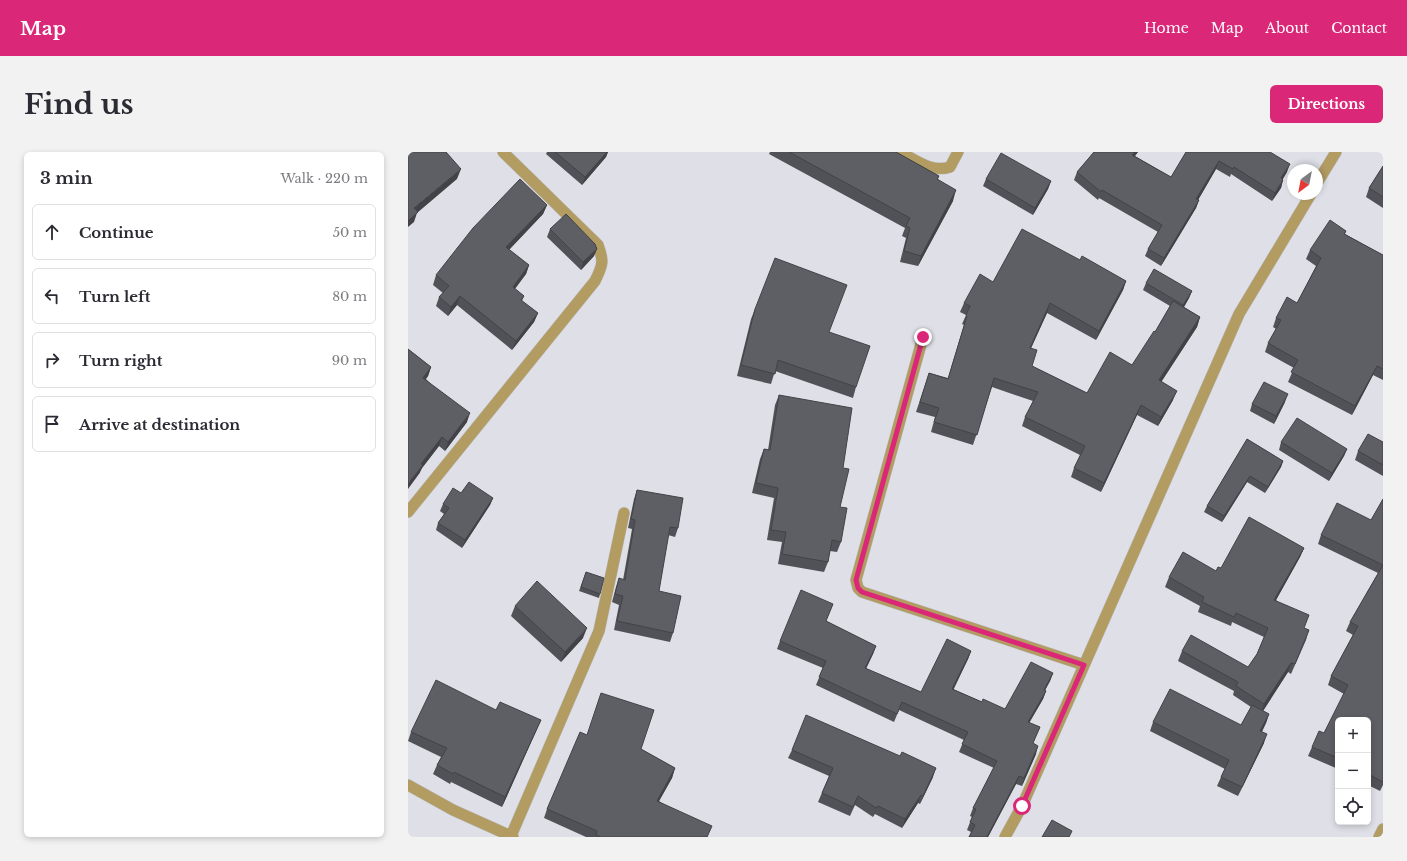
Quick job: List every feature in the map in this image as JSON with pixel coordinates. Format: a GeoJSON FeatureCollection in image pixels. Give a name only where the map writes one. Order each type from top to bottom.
{"type":"FeatureCollection","features":[{"type":"Feature","properties":{"kind":"street"},"geometry":{"type":"LineString","coordinates":[[408,512],[595,281],[601,268],[603,258],[598,245],[503,152]]}},
{"type":"Feature","properties":{"kind":"street"},"geometry":{"type":"LineString","coordinates":[[900,152],[931,168],[940,170],[950,166],[958,152]]}},
{"type":"Feature","properties":{"kind":"street"},"geometry":{"type":"LineString","coordinates":[[1323,173],[1336,152]]}},
{"type":"Feature","properties":{"kind":"street"},"geometry":{"type":"LineString","coordinates":[[1005,837],[1022,806],[1239,314],[1307,200]]}},
{"type":"Feature","properties":{"kind":"street"},"geometry":{"type":"LineString","coordinates":[[923,337],[856,580],[858,588],[862,592],[1084,665]]}},
{"type":"Feature","properties":{"kind":"street"},"geometry":{"type":"LineString","coordinates":[[408,785],[453,810],[512,837],[599,631],[624,513]]}},
{"type":"Feature","properties":{"kind":"street"},"geometry":{"type":"LineString","coordinates":[[1379,837],[1383,829]]}},
{"type":"Feature","properties":{"kind":"building"},"geometry":{"type":"Polygon","coordinates":[[[408,152],[446,152],[461,169],[414,208],[418,212],[408,221],[408,152]]]}},
{"type":"Feature","properties":{"kind":"building"},"geometry":{"type":"Polygon","coordinates":[[[555,152],[607,152],[585,177],[555,152]]]}},
{"type":"Feature","properties":{"kind":"building"},"geometry":{"type":"Polygon","coordinates":[[[789,152],[896,152],[939,176],[937,179],[956,190],[921,256],[904,251],[910,228],[906,226],[910,218],[789,152]]]}},
{"type":"Feature","properties":{"kind":"building"},"geometry":{"type":"Polygon","coordinates":[[[1094,152],[1135,152],[1132,155],[1171,177],[1186,152],[1270,152],[1290,164],[1287,164],[1287,169],[1281,178],[1283,180],[1275,193],[1234,167],[1233,169],[1219,161],[1196,199],[1199,200],[1164,258],[1148,249],[1162,225],[1102,190],[1101,192],[1077,172],[1094,152]]]}},
{"type":"Feature","properties":{"kind":"building"},"geometry":{"type":"Polygon","coordinates":[[[1001,153],[1051,181],[1035,208],[986,179],[1001,153]]]}},
{"type":"Feature","properties":{"kind":"building"},"geometry":{"type":"Polygon","coordinates":[[[1383,166],[1383,197],[1369,188],[1383,166]]]}},
{"type":"Feature","properties":{"kind":"building"},"geometry":{"type":"Polygon","coordinates":[[[520,179],[547,205],[506,247],[529,265],[513,287],[524,296],[521,300],[538,313],[516,341],[460,296],[451,307],[439,297],[449,286],[436,275],[473,228],[520,179]]]}},
{"type":"Feature","properties":{"kind":"building"},"geometry":{"type":"Polygon","coordinates":[[[566,214],[595,244],[597,249],[583,262],[550,229],[566,214]]]}},
{"type":"Feature","properties":{"kind":"building"},"geometry":{"type":"Polygon","coordinates":[[[1330,220],[1346,231],[1344,234],[1383,255],[1383,369],[1377,366],[1355,406],[1291,372],[1298,360],[1268,343],[1281,320],[1276,318],[1287,297],[1297,303],[1321,258],[1310,250],[1330,220]]]}},
{"type":"Feature","properties":{"kind":"building"},"geometry":{"type":"Polygon","coordinates":[[[1022,229],[1080,260],[1082,256],[1126,281],[1099,331],[1050,303],[1030,348],[1037,350],[1032,366],[1087,393],[1110,352],[1132,365],[1154,331],[1155,332],[1173,301],[1200,317],[1159,380],[1177,391],[1161,417],[1141,405],[1104,483],[1074,468],[1085,446],[1025,417],[1038,392],[994,378],[977,435],[934,422],[939,408],[920,402],[929,373],[948,379],[967,316],[966,315],[970,306],[964,303],[980,274],[993,282],[1022,229]]]}},
{"type":"Feature","properties":{"kind":"building"},"geometry":{"type":"Polygon","coordinates":[[[775,258],[847,285],[829,332],[870,346],[856,387],[778,360],[775,374],[741,365],[755,309],[775,258]]]}},
{"type":"Feature","properties":{"kind":"building"},"geometry":{"type":"Polygon","coordinates":[[[1154,269],[1192,291],[1183,305],[1146,283],[1154,269]]]}},
{"type":"Feature","properties":{"kind":"building"},"geometry":{"type":"Polygon","coordinates":[[[408,349],[431,367],[423,378],[470,413],[448,442],[442,437],[408,484],[408,349]]]}},
{"type":"Feature","properties":{"kind":"building"},"geometry":{"type":"Polygon","coordinates":[[[1264,382],[1288,394],[1276,416],[1252,404],[1264,382]]]}},
{"type":"Feature","properties":{"kind":"building"},"geometry":{"type":"Polygon","coordinates":[[[779,395],[852,408],[843,468],[849,469],[840,507],[847,508],[841,542],[832,540],[828,562],[782,554],[786,532],[771,530],[778,488],[756,483],[764,449],[770,450],[779,395]]]}},
{"type":"Feature","properties":{"kind":"building"},"geometry":{"type":"Polygon","coordinates":[[[1297,418],[1347,449],[1332,473],[1281,442],[1297,418]]]}},
{"type":"Feature","properties":{"kind":"building"},"geometry":{"type":"Polygon","coordinates":[[[1368,434],[1383,442],[1383,465],[1358,451],[1368,434]]]}},
{"type":"Feature","properties":{"kind":"building"},"geometry":{"type":"Polygon","coordinates":[[[1247,439],[1283,461],[1268,487],[1250,476],[1224,516],[1207,506],[1247,439]]]}},
{"type":"Feature","properties":{"kind":"building"},"geometry":{"type":"Polygon","coordinates":[[[469,482],[493,498],[465,540],[438,523],[449,508],[443,504],[453,488],[461,493],[469,482]]]}},
{"type":"Feature","properties":{"kind":"building"},"geometry":{"type":"Polygon","coordinates":[[[637,490],[683,498],[678,528],[670,527],[659,591],[681,596],[673,633],[617,621],[623,596],[615,594],[619,578],[625,580],[635,520],[631,519],[637,490]]]}},
{"type":"Feature","properties":{"kind":"building"},"geometry":{"type":"Polygon","coordinates":[[[1383,499],[1383,565],[1321,535],[1337,503],[1371,520],[1383,499]]]}},
{"type":"Feature","properties":{"kind":"building"},"geometry":{"type":"Polygon","coordinates":[[[1249,517],[1304,548],[1274,600],[1309,615],[1304,628],[1309,630],[1295,664],[1291,663],[1264,704],[1236,686],[1238,682],[1182,651],[1191,635],[1248,667],[1257,654],[1268,628],[1236,613],[1234,617],[1202,602],[1204,597],[1169,577],[1183,552],[1216,571],[1218,567],[1221,568],[1249,517]]]}},
{"type":"Feature","properties":{"kind":"building"},"geometry":{"type":"Polygon","coordinates":[[[1383,565],[1383,782],[1371,776],[1371,717],[1335,717],[1335,757],[1312,747],[1319,731],[1324,733],[1348,685],[1331,676],[1358,626],[1350,622],[1383,565]]]}},
{"type":"Feature","properties":{"kind":"building"},"geometry":{"type":"Polygon","coordinates":[[[586,572],[604,578],[600,594],[581,587],[586,572]]]}},
{"type":"Feature","properties":{"kind":"building"},"geometry":{"type":"Polygon","coordinates":[[[537,581],[587,628],[565,652],[515,606],[537,581]]]}},
{"type":"Feature","properties":{"kind":"building"},"geometry":{"type":"Polygon","coordinates":[[[801,590],[833,604],[826,621],[876,646],[865,668],[921,692],[947,639],[971,651],[952,689],[982,702],[983,699],[1005,709],[1031,662],[1053,673],[1044,690],[1046,691],[1028,722],[1040,727],[1033,743],[1038,746],[1024,778],[1019,776],[987,837],[969,837],[975,825],[970,822],[976,809],[973,808],[997,761],[962,744],[968,732],[902,702],[897,714],[819,677],[826,661],[780,641],[801,590]]]}},
{"type":"Feature","properties":{"kind":"building"},"geometry":{"type":"Polygon","coordinates":[[[436,680],[496,710],[500,702],[541,720],[505,797],[454,772],[453,774],[437,765],[447,748],[411,732],[436,680]]]}},
{"type":"Feature","properties":{"kind":"building"},"geometry":{"type":"Polygon","coordinates":[[[1170,689],[1241,725],[1252,705],[1269,714],[1260,731],[1267,734],[1242,787],[1221,777],[1229,760],[1153,722],[1170,689]]]}},
{"type":"Feature","properties":{"kind":"building"},"geometry":{"type":"Polygon","coordinates":[[[601,693],[654,710],[641,749],[675,768],[657,801],[712,826],[707,837],[601,837],[596,835],[597,831],[547,809],[580,732],[587,735],[601,693]]]}},
{"type":"Feature","properties":{"kind":"building"},"geometry":{"type":"Polygon","coordinates":[[[806,715],[900,756],[902,752],[936,768],[923,796],[921,795],[905,819],[878,806],[876,808],[858,796],[853,807],[822,793],[833,768],[792,750],[806,715]]]}},
{"type":"Feature","properties":{"kind":"building"},"geometry":{"type":"Polygon","coordinates":[[[1052,820],[1072,831],[1069,837],[1042,837],[1052,820]]]}},
{"type":"Feature","properties":{"kind":"route"},"geometry":{"type":"LineString","coordinates":[[923,337],[856,580],[858,588],[862,592],[1084,665],[1022,806]]}}]}
